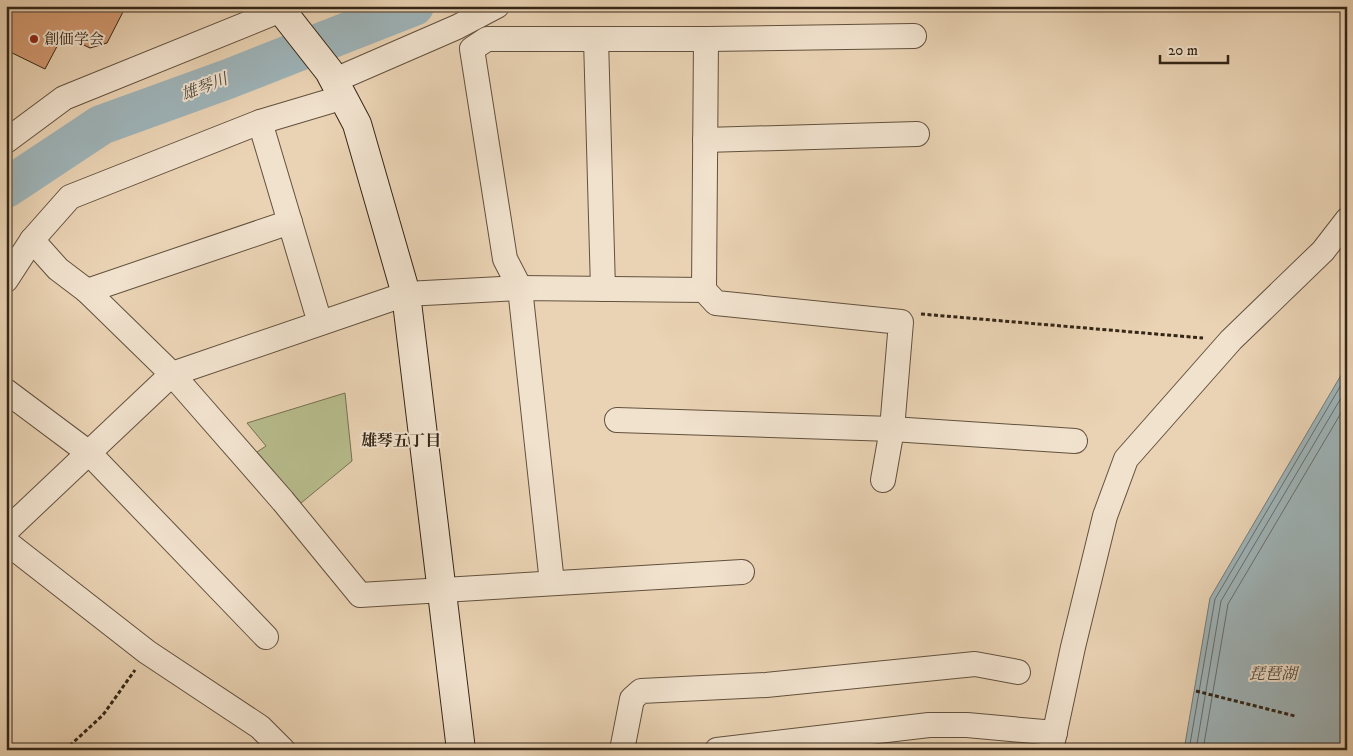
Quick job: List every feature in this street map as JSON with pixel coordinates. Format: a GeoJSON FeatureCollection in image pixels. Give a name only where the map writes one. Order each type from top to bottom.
{"type":"FeatureCollection","features":[{"type":"Feature","properties":{"kind":"street"},"geometry":{"type":"LineString","coordinates":[[6,280],[32,240],[70,197],[260,122],[336,83],[497,6]]}},
{"type":"Feature","properties":{"kind":"street"},"geometry":{"type":"LineString","coordinates":[[6,141],[64,98],[283,7],[336,83],[357,124],[406,294],[461,750]]}},
{"type":"Feature","properties":{"kind":"street"},"geometry":{"type":"LineString","coordinates":[[552,583],[520,288],[505,259],[472,49],[487,39],[706,39],[914,36]]}},
{"type":"Feature","properties":{"kind":"street"},"geometry":{"type":"LineString","coordinates":[[596,39],[603,289]]}},
{"type":"Feature","properties":{"kind":"street"},"geometry":{"type":"LineString","coordinates":[[706,39],[704,290],[716,303],[901,322],[892,429],[883,480]]}},
{"type":"Feature","properties":{"kind":"street"},"geometry":{"type":"LineString","coordinates":[[260,122],[320,323]]}},
{"type":"Feature","properties":{"kind":"street"},"geometry":{"type":"LineString","coordinates":[[705,140],[917,134]]}},
{"type":"Feature","properties":{"kind":"street"},"geometry":{"type":"LineString","coordinates":[[717,750],[929,725],[967,725],[1053,741],[1073,647],[1105,516],[1126,459],[1232,340],[1324,251],[1347,220]]}},
{"type":"Feature","properties":{"kind":"street"},"geometry":{"type":"LineString","coordinates":[[87,291],[290,222]]}},
{"type":"Feature","properties":{"kind":"street"},"geometry":{"type":"LineString","coordinates":[[32,240],[58,269],[87,291],[172,374],[283,501],[360,595],[742,572]]}},
{"type":"Feature","properties":{"kind":"street"},"geometry":{"type":"LineString","coordinates":[[6,531],[172,374],[406,294],[520,288],[704,290]]}},
{"type":"Feature","properties":{"kind":"street"},"geometry":{"type":"LineString","coordinates":[[6,391],[89,452],[266,637]]}},
{"type":"Feature","properties":{"kind":"street"},"geometry":{"type":"LineString","coordinates":[[617,420],[892,429],[1075,441]]}},
{"type":"Feature","properties":{"kind":"street"},"geometry":{"type":"LineString","coordinates":[[6,542],[147,652],[260,727],[283,750]]}},
{"type":"Feature","properties":{"kind":"street"},"geometry":{"type":"LineString","coordinates":[[622,750],[632,698],[641,691],[766,685],[975,664],[1018,672]]}},
{"type":"Feature","properties":{"kind":"path"},"geometry":{"type":"LineString","coordinates":[[901,322],[916,314],[1232,340]]}},
{"type":"Feature","properties":{"kind":"path"},"geometry":{"type":"LineString","coordinates":[[65,750],[103,715],[147,652]]}},
{"type":"Feature","properties":{"kind":"path"},"geometry":{"type":"LineString","coordinates":[[1196,691],[1295,716]]}},
{"type":"Feature","properties":{"kind":"green space"},"geometry":{"type":"Polygon","coordinates":[[[345,393],[352,461],[301,503],[257,452],[266,446],[247,423],[345,393]]]}},
{"type":"Feature","properties":{"kind":"water","name":"琵琶湖"},"geometry":{"type":"Polygon","coordinates":[[[1347,365],[1347,750],[1184,750],[1210,598],[1347,365]]]}},
{"type":"Feature","properties":{"kind":"building","name":"創価学会"},"geometry":{"type":"Polygon","coordinates":[[[6,6],[126,6],[107,43],[90,48],[63,35],[45,69],[6,50],[6,6]]]}},
{"type":"Feature","properties":{"kind":"waterway","name":"雄琴川"},"geometry":{"type":"LineString","coordinates":[[6,188],[101,125],[228,79],[414,6]]}},
{"type":"Feature","properties":{"kind":"place","name":"創価学会"},"geometry":{"type":"Point","coordinates":[34,39]}},
{"type":"Feature","properties":{"kind":"district","name":"雄琴五丁目"},"geometry":{"type":"Point","coordinates":[401,440]}}]}
